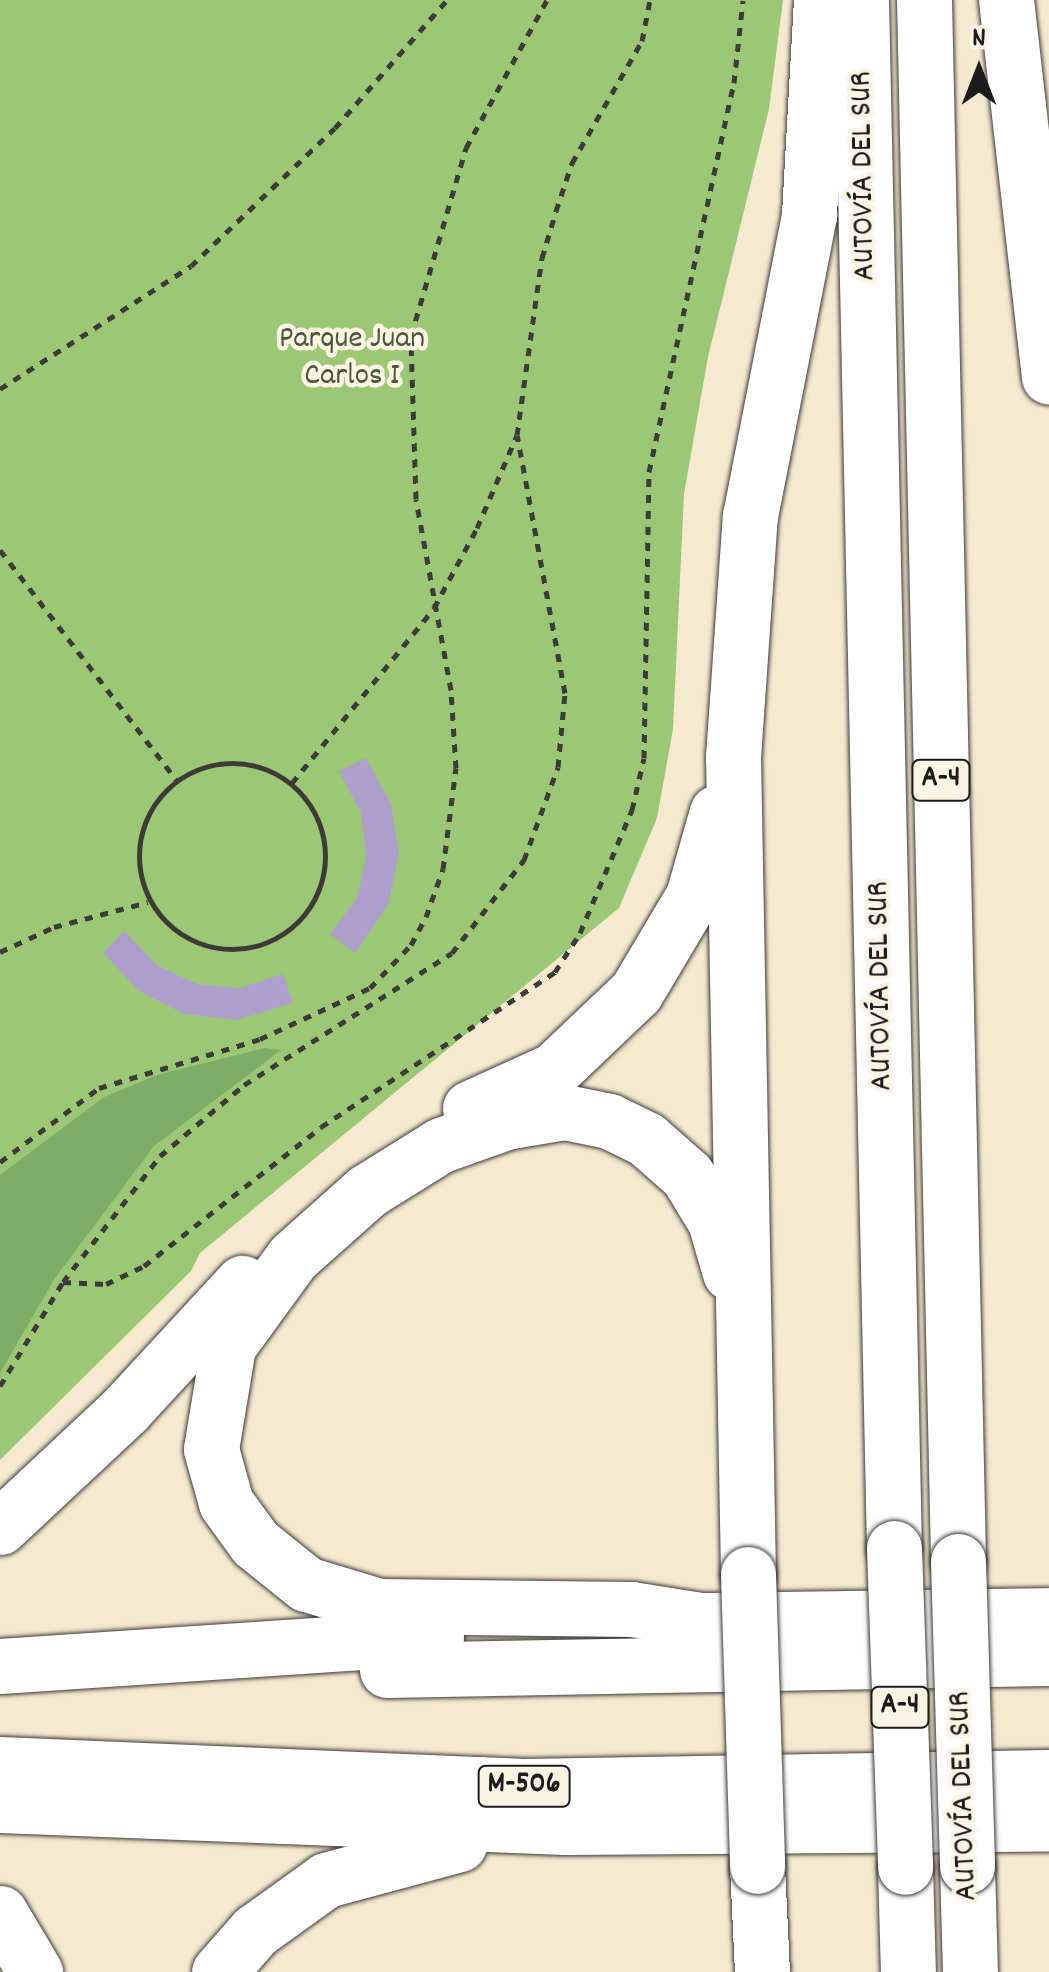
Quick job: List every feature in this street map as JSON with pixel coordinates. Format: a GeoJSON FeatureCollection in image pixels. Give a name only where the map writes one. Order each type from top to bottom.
{"type":"FeatureCollection","features":[{"type":"Feature","properties":{"kind":"highway"},"geometry":{"type":"LineString","coordinates":[[762,1972],[748,1574],[732,756],[750,516],[809,214],[821,0]]}},
{"type":"Feature","properties":{"kind":"highway","name":"AUTOVÍA DEL SUR"},"geometry":{"type":"LineString","coordinates":[[861,0],[894,1548],[908,1972]]}},
{"type":"Feature","properties":{"kind":"highway","name":"AUTOVÍA DEL SUR"},"geometry":{"type":"LineString","coordinates":[[924,0],[970,1972]]}},
{"type":"Feature","properties":{"kind":"highway"},"geometry":{"type":"LineString","coordinates":[[1006,0],[1049,377]]}},
{"type":"Feature","properties":{"kind":"highway"},"geometry":{"type":"LineString","coordinates":[[0,1527],[125,1410],[310,1210],[402,1138],[554,1070],[636,992],[693,896],[732,756]]}},
{"type":"Feature","properties":{"kind":"highway"},"geometry":{"type":"LineString","coordinates":[[700,1620],[631,1609],[379,1606],[306,1584],[256,1543],[226,1503],[211,1448],[216,1395],[228,1346],[258,1298],[367,1192],[441,1145],[506,1122],[565,1112],[609,1121],[646,1139],[687,1175],[715,1221],[746,1331]]}},
{"type":"Feature","properties":{"kind":"highway"},"geometry":{"type":"LineString","coordinates":[[0,1666],[700,1620],[1049,1616]]}},
{"type":"Feature","properties":{"kind":"highway"},"geometry":{"type":"LineString","coordinates":[[0,1674],[1049,1658]]}},
{"type":"Feature","properties":{"kind":"highway","name":"M-506"},"geometry":{"type":"LineString","coordinates":[[0,1764],[524,1786],[1049,1778]]}},
{"type":"Feature","properties":{"kind":"highway"},"geometry":{"type":"LineString","coordinates":[[0,1805],[565,1827],[1049,1824]]}},
{"type":"Feature","properties":{"kind":"highway"},"geometry":{"type":"LineString","coordinates":[[218,1972],[255,1931],[326,1880],[419,1850],[565,1827]]}},
{"type":"Feature","properties":{"kind":"highway"},"geometry":{"type":"LineString","coordinates":[[0,1913],[35,1972]]}},
{"type":"Feature","properties":{"kind":"path"},"geometry":{"type":"LineString","coordinates":[[0,390],[191,266],[335,128],[446,0]]}},
{"type":"Feature","properties":{"kind":"path"},"geometry":{"type":"LineString","coordinates":[[0,1162],[99,1088],[308,1017],[370,988],[411,946],[443,870],[456,768],[451,690],[416,500],[410,336],[466,148],[547,0]]}},
{"type":"Feature","properties":{"kind":"path"},"geometry":{"type":"LineString","coordinates":[[292,783],[434,608],[517,435],[546,242],[572,163],[642,41],[650,0]]}},
{"type":"Feature","properties":{"kind":"path"},"geometry":{"type":"LineString","coordinates":[[63,1282],[106,1284],[144,1266],[320,1126],[555,972],[580,933],[632,810],[644,758],[649,472],[734,84],[743,0]]}},
{"type":"Feature","properties":{"kind":"path"},"geometry":{"type":"LineString","coordinates":[[0,1386],[63,1282],[160,1156],[244,1085],[452,954],[524,860],[558,767],[565,693],[517,435]]}},
{"type":"Feature","properties":{"kind":"path"},"geometry":{"type":"LineString","coordinates":[[0,550],[176,779]]}},
{"type":"Feature","properties":{"kind":"path"},"geometry":{"type":"LineString","coordinates":[[212,763],[254,764],[292,783],[316,813],[326,851],[315,901],[289,931],[244,950],[202,946],[170,927],[149,902],[137,852],[149,809],[176,779],[212,763]]}},
{"type":"Feature","properties":{"kind":"path"},"geometry":{"type":"LineString","coordinates":[[0,952],[54,927],[149,902]]}},
{"type":"Feature","properties":{"kind":"green space","name":"Parque Juan Carlos I"},"geometry":{"type":"Polygon","coordinates":[[[0,0],[783,0],[769,109],[708,357],[684,494],[673,729],[657,818],[619,908],[200,1253],[191,1271],[0,1460],[0,0]]]}},
{"type":"Feature","properties":{"kind":"green space"},"geometry":{"type":"Polygon","coordinates":[[[265,1048],[281,1050],[154,1146],[55,1278],[0,1373],[0,1175],[104,1097],[157,1075],[265,1048]]]}},
{"type":"Feature","properties":{"kind":"building"},"geometry":{"type":"Polygon","coordinates":[[[366,758],[391,804],[399,853],[388,905],[355,953],[330,934],[357,898],[366,856],[361,813],[339,771],[366,758]]]}},
{"type":"Feature","properties":{"kind":"building"},"geometry":{"type":"Polygon","coordinates":[[[124,931],[158,966],[197,984],[240,988],[283,974],[293,1003],[237,1020],[184,1014],[139,991],[103,953],[124,931]]]}}]}
